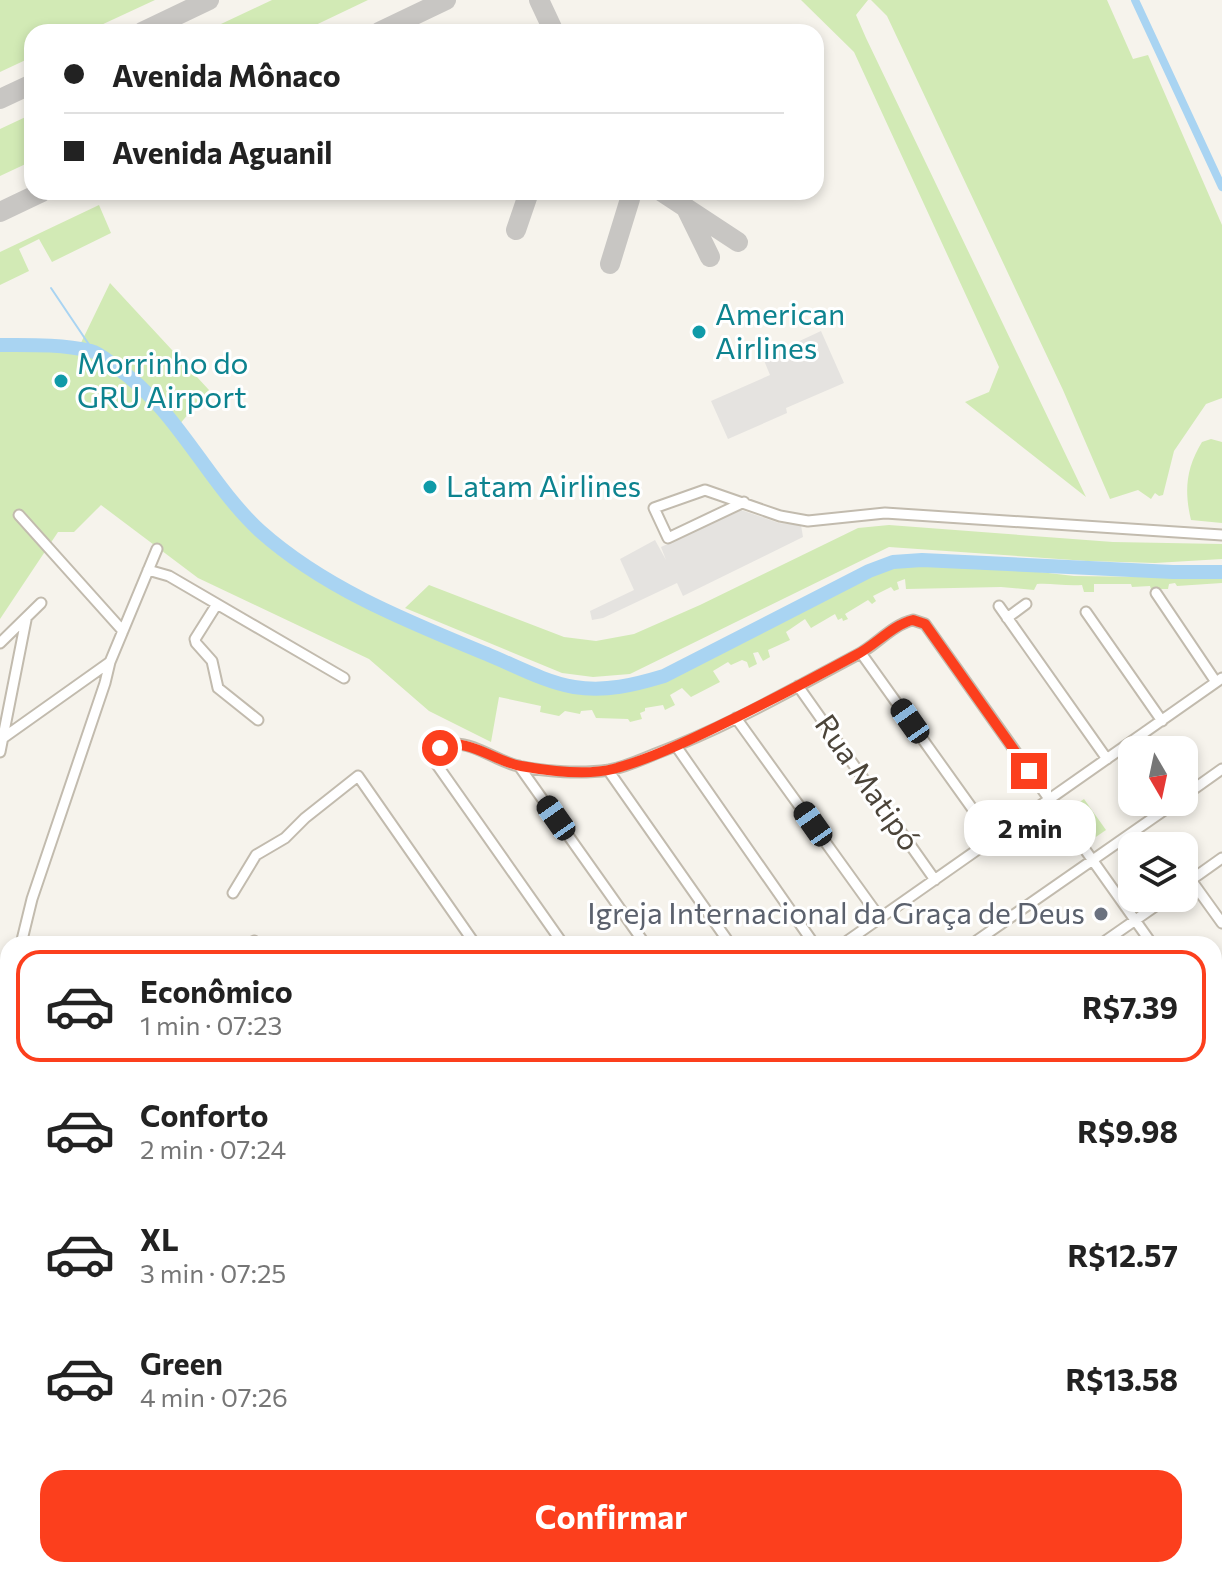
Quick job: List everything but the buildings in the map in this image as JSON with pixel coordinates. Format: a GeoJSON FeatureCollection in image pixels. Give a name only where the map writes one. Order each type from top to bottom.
{"type":"FeatureCollection","features":[{"type":"Feature","properties":{"kind":"street"},"geometry":{"type":"LineString","coordinates":[[744,502],[668,538],[654,508],[705,490],[744,502],[780,516],[808,521],[885,513],[1222,535]]}},
{"type":"Feature","properties":{"kind":"street"},"geometry":{"type":"LineString","coordinates":[[19,515],[123,631]]}},
{"type":"Feature","properties":{"kind":"street"},"geometry":{"type":"LineString","coordinates":[[23,936],[32,899],[110,662],[157,549]]}},
{"type":"Feature","properties":{"kind":"street"},"geometry":{"type":"LineString","coordinates":[[148,570],[169,576],[344,678]]}},
{"type":"Feature","properties":{"kind":"street"},"geometry":{"type":"LineString","coordinates":[[854,936],[1219,680],[1156,593]]}},
{"type":"Feature","properties":{"kind":"street"},"geometry":{"type":"LineString","coordinates":[[0,643],[41,603]]}},
{"type":"Feature","properties":{"kind":"street"},"geometry":{"type":"LineString","coordinates":[[217,604],[195,639],[196,643],[212,661],[218,688],[258,720]]}},
{"type":"Feature","properties":{"kind":"street"},"geometry":{"type":"LineString","coordinates":[[1007,618],[1026,604]]}},
{"type":"Feature","properties":{"kind":"street"},"geometry":{"type":"LineString","coordinates":[[999,606],[1107,759]]}},
{"type":"Feature","properties":{"kind":"street"},"geometry":{"type":"LineString","coordinates":[[1086,612],[1162,721]]}},
{"type":"Feature","properties":{"kind":"street"},"geometry":{"type":"LineString","coordinates":[[0,752],[26,620]]}},
{"type":"Feature","properties":{"kind":"street"},"geometry":{"type":"LineString","coordinates":[[557,936],[435,762],[440,748],[456,744],[519,766],[608,770],[676,746],[736,718],[861,653],[899,626],[913,620],[925,624],[1146,936]]}},
{"type":"Feature","properties":{"kind":"street"},"geometry":{"type":"LineString","coordinates":[[861,653],[994,839]]}},
{"type":"Feature","properties":{"kind":"street"},"geometry":{"type":"LineString","coordinates":[[3,738],[110,662]]}},
{"type":"Feature","properties":{"kind":"street"},"geometry":{"type":"LineString","coordinates":[[89,677],[105,683]]}},
{"type":"Feature","properties":{"kind":"street","name":"Rua Matipó"},"geometry":{"type":"LineString","coordinates":[[798,686],[935,880]]}},
{"type":"Feature","properties":{"kind":"street"},"geometry":{"type":"LineString","coordinates":[[736,718],[880,918]]}},
{"type":"Feature","properties":{"kind":"street"},"geometry":{"type":"LineString","coordinates":[[676,746],[808,936]]}},
{"type":"Feature","properties":{"kind":"street"},"geometry":{"type":"LineString","coordinates":[[519,766],[639,936]]}},
{"type":"Feature","properties":{"kind":"street"},"geometry":{"type":"LineString","coordinates":[[1198,786],[1222,769]]}},
{"type":"Feature","properties":{"kind":"street"},"geometry":{"type":"LineString","coordinates":[[608,770],[724,936]]}},
{"type":"Feature","properties":{"kind":"street"},"geometry":{"type":"LineString","coordinates":[[233,893],[256,855],[285,838],[358,776],[469,936]]}},
{"type":"Feature","properties":{"kind":"street"},"geometry":{"type":"LineString","coordinates":[[984,936],[1156,816]]}},
{"type":"Feature","properties":{"kind":"street"},"geometry":{"type":"LineString","coordinates":[[1198,876],[1222,858]]}},
{"type":"Feature","properties":{"kind":"street"},"geometry":{"type":"LineString","coordinates":[[1198,895],[1222,923]]}},
{"type":"Feature","properties":{"kind":"street"},"geometry":{"type":"LineString","coordinates":[[1113,936],[1148,912]]}},
{"type":"Feature","properties":{"kind":"green space"},"geometry":{"type":"Polygon","coordinates":[[[0,0],[155,0],[103,24],[24,24],[24,61],[0,72],[0,0]]]}},
{"type":"Feature","properties":{"kind":"green space"},"geometry":{"type":"Polygon","coordinates":[[[272,0],[368,0],[318,24],[221,24],[272,0]]]}},
{"type":"Feature","properties":{"kind":"green space"},"geometry":{"type":"Polygon","coordinates":[[[801,0],[868,0],[856,15],[866,38],[1086,497],[965,402],[989,392],[999,367],[854,52],[801,0]]]}},
{"type":"Feature","properties":{"kind":"green space"},"geometry":{"type":"Polygon","coordinates":[[[871,0],[1107,0],[1133,59],[1148,55],[1222,225],[1222,398],[1206,404],[1174,451],[1163,495],[1155,493],[1151,499],[1138,490],[1110,499],[1063,390],[887,16],[871,0]]]}},
{"type":"Feature","properties":{"kind":"green space"},"geometry":{"type":"Polygon","coordinates":[[[24,118],[24,165],[0,176],[0,129],[24,118]]]}},
{"type":"Feature","properties":{"kind":"green space"},"geometry":{"type":"Polygon","coordinates":[[[99,205],[111,233],[52,262],[39,239],[19,249],[29,271],[0,285],[0,252],[99,205]]]}},
{"type":"Feature","properties":{"kind":"green space"},"geometry":{"type":"Polygon","coordinates":[[[110,283],[209,390],[178,426],[257,528],[331,587],[550,679],[549,684],[576,693],[604,694],[666,680],[804,610],[834,591],[867,576],[915,562],[971,564],[1074,576],[1222,578],[1222,583],[1177,586],[1175,583],[1169,584],[1168,589],[1132,587],[1131,584],[1094,584],[1094,592],[1084,592],[1082,585],[1047,584],[1037,584],[1034,590],[1001,587],[906,589],[905,579],[897,582],[899,589],[894,591],[891,587],[873,596],[876,601],[872,604],[868,600],[845,614],[848,619],[843,621],[842,618],[838,620],[835,614],[811,628],[805,619],[786,632],[790,640],[768,650],[770,657],[763,661],[758,652],[753,653],[757,664],[749,668],[747,662],[742,660],[731,665],[728,662],[713,671],[720,682],[691,697],[682,688],[670,695],[675,705],[665,710],[663,705],[645,708],[640,713],[642,719],[630,722],[628,719],[596,718],[592,710],[581,711],[580,714],[565,711],[559,716],[540,712],[541,706],[499,697],[491,742],[429,711],[369,659],[198,578],[101,505],[74,532],[58,532],[0,619],[0,345],[50,345],[78,349],[110,283]]]}},
{"type":"Feature","properties":{"kind":"green space"},"geometry":{"type":"Polygon","coordinates":[[[1211,439],[1222,442],[1222,523],[1191,520],[1189,509],[1187,489],[1193,461],[1202,442],[1211,439]]]}},
{"type":"Feature","properties":{"kind":"green space"},"geometry":{"type":"Polygon","coordinates":[[[889,525],[1113,542],[1222,544],[1222,559],[1155,563],[1087,561],[889,547],[630,674],[593,677],[562,673],[405,608],[429,585],[564,637],[596,641],[634,634],[858,528],[889,525]]]}},
{"type":"Feature","properties":{"kind":"green space"},"geometry":{"type":"Polygon","coordinates":[[[1084,799],[1106,830],[1090,841],[1068,810],[1084,799]]]}},
{"type":"Feature","properties":{"kind":"shaded area"},"geometry":{"type":"Polygon","coordinates":[[[821,331],[844,383],[786,408],[787,413],[728,439],[711,401],[770,375],[763,358],[821,331]]]}},
{"type":"Feature","properties":{"kind":"shaded area"},"geometry":{"type":"Polygon","coordinates":[[[741,510],[779,523],[801,525],[803,537],[683,596],[677,583],[603,618],[592,620],[590,611],[634,590],[620,559],[655,540],[666,560],[661,547],[741,510]]]}},
{"type":"Feature","properties":{"kind":"waterway"},"geometry":{"type":"LineString","coordinates":[[1135,0],[1222,187]]}},
{"type":"Feature","properties":{"kind":"waterway"},"geometry":{"type":"LineString","coordinates":[[51,288],[94,352]]}},
{"type":"Feature","properties":{"kind":"waterway"},"geometry":{"type":"LineString","coordinates":[[0,345],[57,346],[98,354],[138,384],[157,404],[241,511],[285,552],[340,587],[399,617],[563,685],[597,689],[620,687],[664,676],[869,571],[893,562],[922,560],[1222,572]]}},
{"type":"Feature","properties":{"kind":"taxiway"},"geometry":{"type":"LineString","coordinates":[[159,24],[209,0]]}},
{"type":"Feature","properties":{"kind":"taxiway"},"geometry":{"type":"LineString","coordinates":[[396,24],[446,0]]}},
{"type":"Feature","properties":{"kind":"taxiway"},"geometry":{"type":"LineString","coordinates":[[539,0],[550,24]]}},
{"type":"Feature","properties":{"kind":"taxiway"},"geometry":{"type":"LineString","coordinates":[[0,99],[24,88]]}},
{"type":"Feature","properties":{"kind":"taxiway"},"geometry":{"type":"LineString","coordinates":[[0,212],[25,200]]}},
{"type":"Feature","properties":{"kind":"taxiway"},"geometry":{"type":"LineString","coordinates":[[516,230],[526,200]]}},
{"type":"Feature","properties":{"kind":"taxiway"},"geometry":{"type":"LineString","coordinates":[[610,264],[630,200]]}},
{"type":"Feature","properties":{"kind":"taxiway"},"geometry":{"type":"LineString","coordinates":[[674,200],[738,242]]}},
{"type":"Feature","properties":{"kind":"taxiway"},"geometry":{"type":"LineString","coordinates":[[687,210],[710,257]]}},
{"type":"Feature","properties":{"kind":"place","name":"American Airlines"},"geometry":{"type":"Point","coordinates":[699,332]}},
{"type":"Feature","properties":{"kind":"place","name":"Morrinho do GRU Airport"},"geometry":{"type":"Point","coordinates":[61,381]}},
{"type":"Feature","properties":{"kind":"place","name":"Latam Airlines"},"geometry":{"type":"Point","coordinates":[430,487]}},
{"type":"Feature","properties":{"kind":"place","name":"Igreja Internacional da Graça de Deus"},"geometry":{"type":"Point","coordinates":[1101,914]}},
{"type":"Feature","properties":{"kind":"route"},"geometry":{"type":"LineString","coordinates":[[440,748],[464,745],[519,766],[588,771],[622,767],[736,718],[861,653],[899,626],[913,620],[925,624],[1029,771]]}}]}
